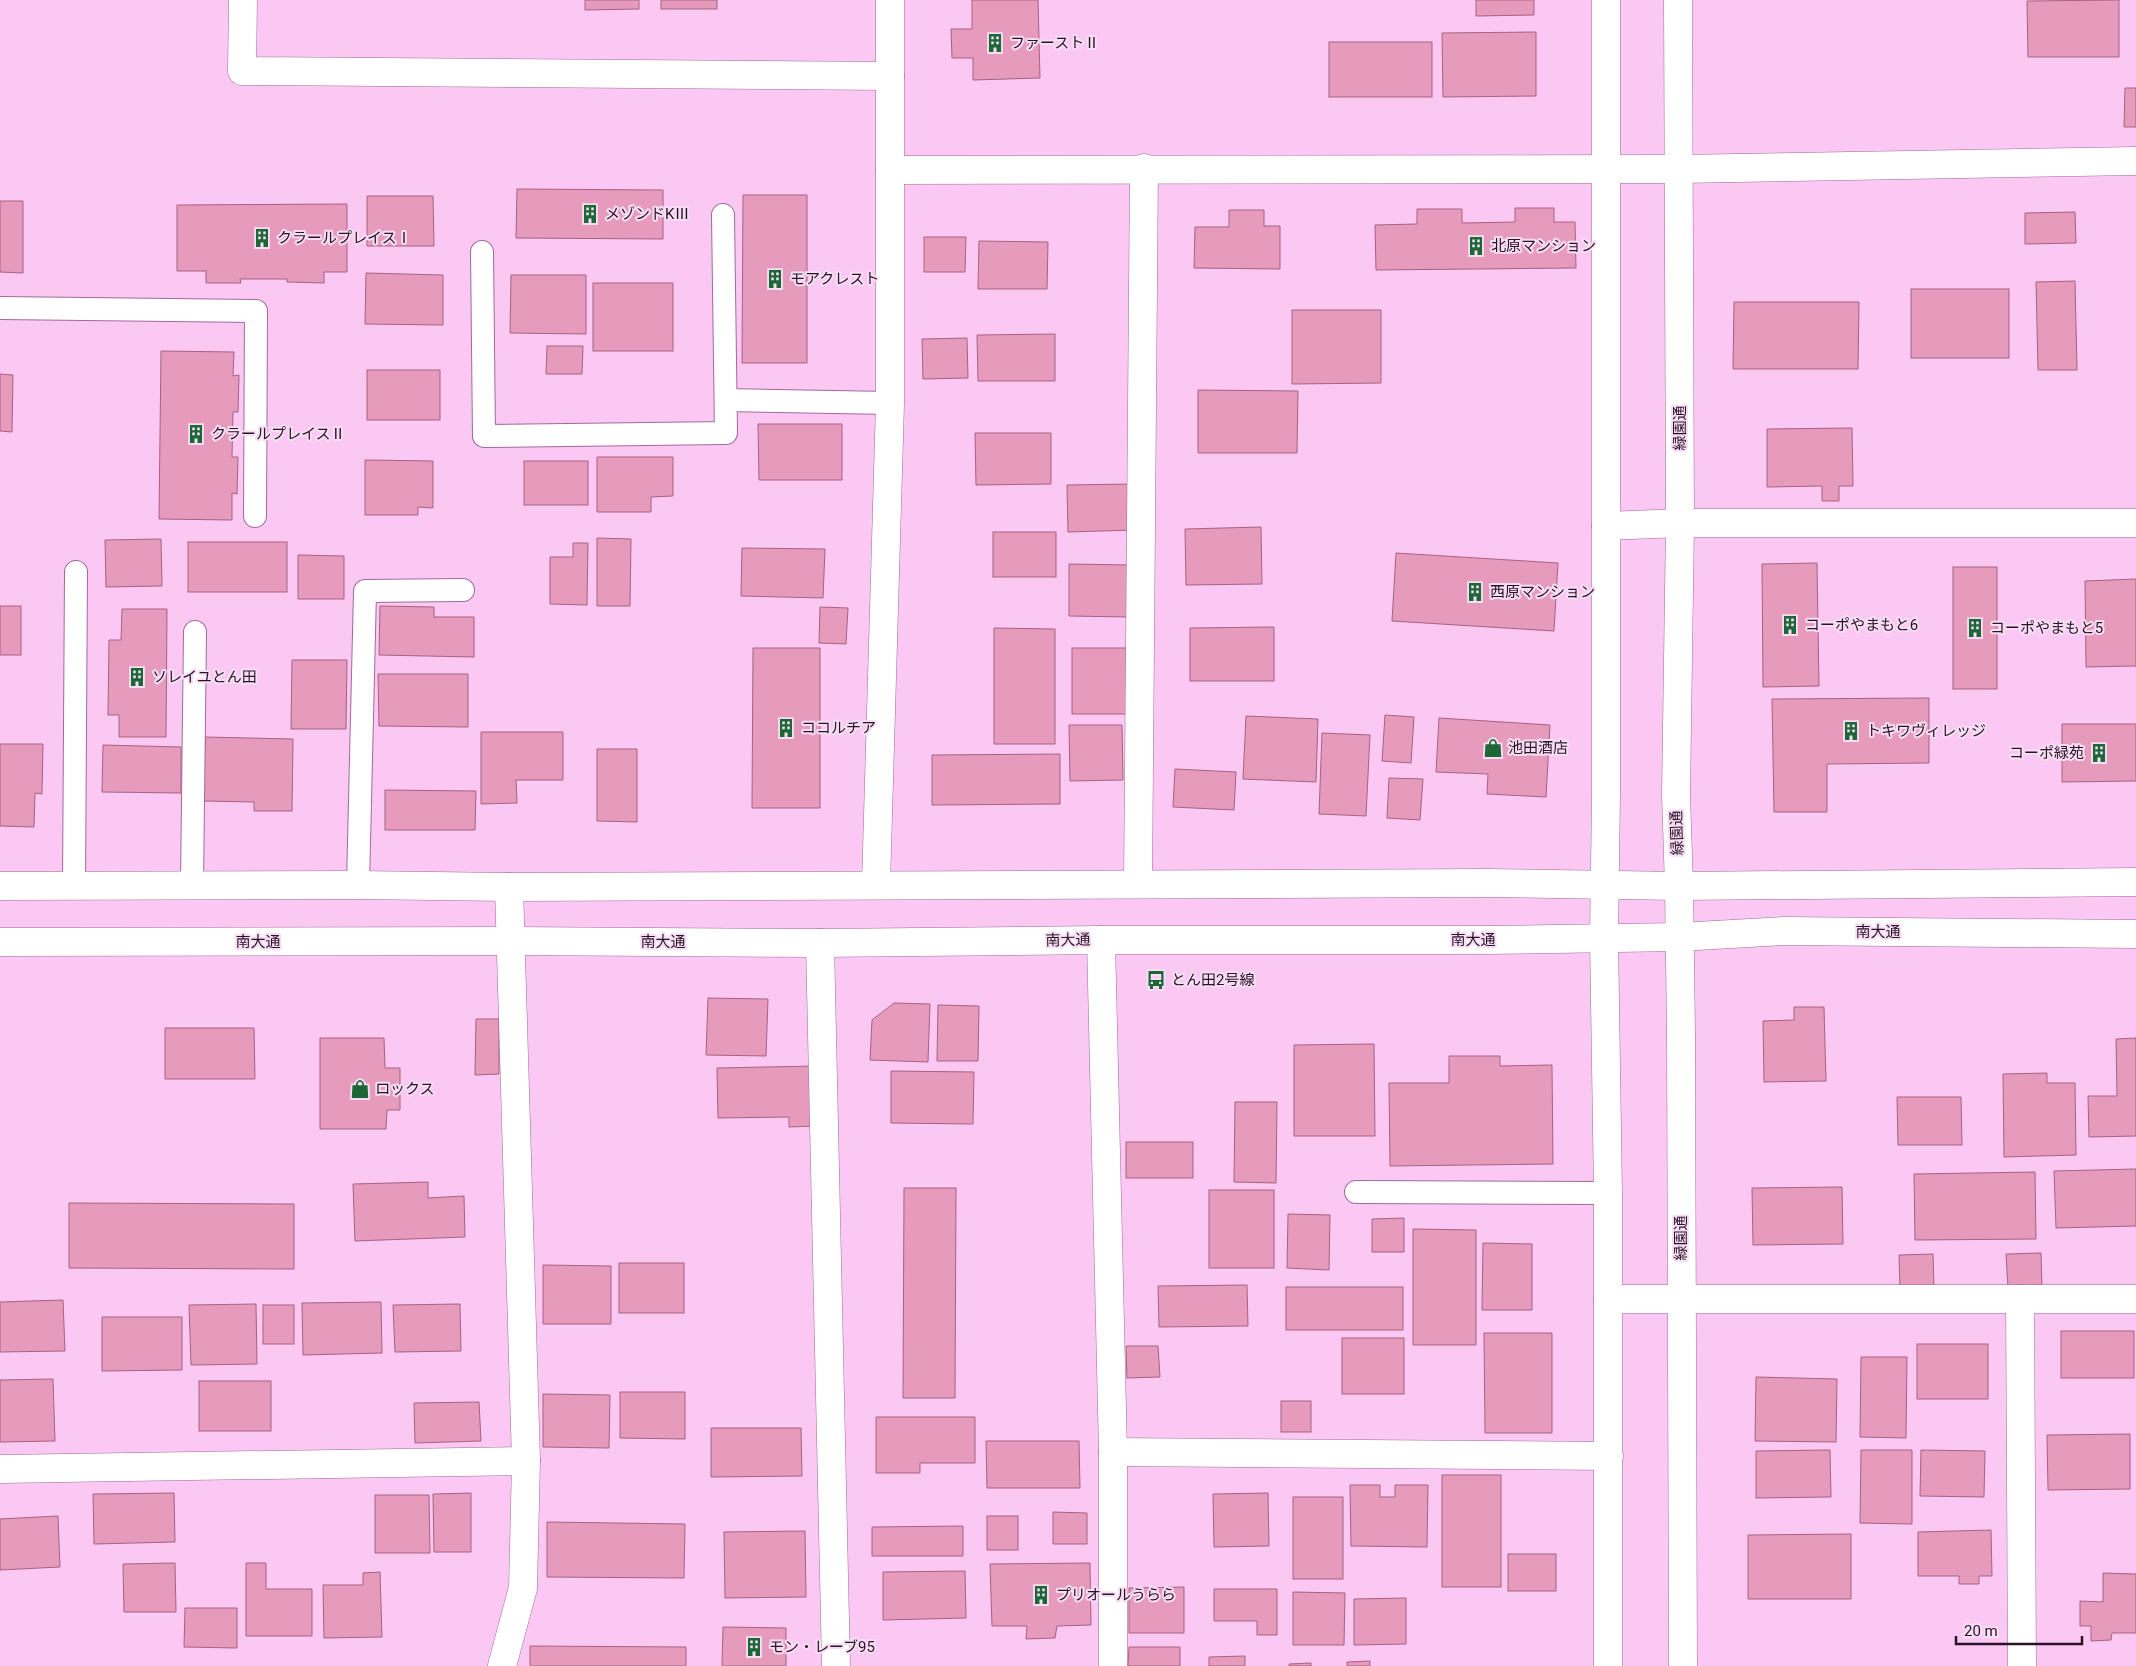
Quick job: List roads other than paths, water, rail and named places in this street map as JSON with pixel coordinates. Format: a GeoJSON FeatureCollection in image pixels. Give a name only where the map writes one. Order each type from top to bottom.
{"type":"FeatureCollection","features":[{"type":"Feature","properties":{"kind":"street"},"geometry":{"type":"LineString","coordinates":[[243,0],[242,71],[890,76]]}},
{"type":"Feature","properties":{"kind":"street"},"geometry":{"type":"LineString","coordinates":[[876,884],[890,403],[890,0]]}},
{"type":"Feature","properties":{"kind":"street"},"geometry":{"type":"LineString","coordinates":[[1606,0],[1604,938],[1608,1193],[1608,1666]]}},
{"type":"Feature","properties":{"kind":"street","name":"緑園通"},"geometry":{"type":"LineString","coordinates":[[1678,0],[1680,523],[1676,795],[1681,1033],[1680,1299],[1683,1666]]}},
{"type":"Feature","properties":{"kind":"street"},"geometry":{"type":"LineString","coordinates":[[890,170],[1144,168],[1679,169],[2136,161]]}},
{"type":"Feature","properties":{"kind":"street"},"geometry":{"type":"LineString","coordinates":[[1138,884],[1144,168]]}},
{"type":"Feature","properties":{"kind":"street"},"geometry":{"type":"LineString","coordinates":[[1606,526],[1680,523],[2136,523]]}},
{"type":"Feature","properties":{"kind":"street"},"geometry":{"type":"LineString","coordinates":[[0,886],[1487,883],[1679,886],[2136,882]]}},
{"type":"Feature","properties":{"kind":"street"},"geometry":{"type":"LineString","coordinates":[[502,1666],[523,1588],[526,1462],[509,886]]}},
{"type":"Feature","properties":{"kind":"street","name":"南大通"},"geometry":{"type":"LineString","coordinates":[[0,942],[510,941],[820,943],[1101,940],[1486,940],[1678,937],[1783,931],[2136,934]]}},
{"type":"Feature","properties":{"kind":"street"},"geometry":{"type":"LineString","coordinates":[[1101,940],[1113,1452],[1114,1666]]}},
{"type":"Feature","properties":{"kind":"street"},"geometry":{"type":"LineString","coordinates":[[820,943],[836,1666]]}},
{"type":"Feature","properties":{"kind":"street"},"geometry":{"type":"LineString","coordinates":[[1608,1299],[2136,1299]]}},
{"type":"Feature","properties":{"kind":"street"},"geometry":{"type":"LineString","coordinates":[[2020,1299],[2022,1666]]}},
{"type":"Feature","properties":{"kind":"street"},"geometry":{"type":"LineString","coordinates":[[1113,1452],[1609,1456]]}},
{"type":"Feature","properties":{"kind":"street"},"geometry":{"type":"LineString","coordinates":[[0,1469],[526,1462]]}},
{"type":"Feature","properties":{"kind":"lane"},"geometry":{"type":"LineString","coordinates":[[482,252],[484,436],[726,434],[723,215]]}},
{"type":"Feature","properties":{"kind":"lane"},"geometry":{"type":"LineString","coordinates":[[0,308],[256,311],[255,516]]}},
{"type":"Feature","properties":{"kind":"lane"},"geometry":{"type":"LineString","coordinates":[[726,400],[890,403]]}},
{"type":"Feature","properties":{"kind":"lane"},"geometry":{"type":"LineString","coordinates":[[74,885],[76,572]]}},
{"type":"Feature","properties":{"kind":"lane"},"geometry":{"type":"LineString","coordinates":[[358,885],[365,591],[463,590]]}},
{"type":"Feature","properties":{"kind":"lane"},"geometry":{"type":"LineString","coordinates":[[192,885],[195,632]]}},
{"type":"Feature","properties":{"kind":"lane"},"geometry":{"type":"LineString","coordinates":[[1356,1192],[1608,1193]]}},
{"type":"Feature","properties":{"kind":"place","name":"ファーストⅡ"},"geometry":{"type":"Point","coordinates":[995,43]}},
{"type":"Feature","properties":{"kind":"place","name":"メゾンドKⅢ"},"geometry":{"type":"Point","coordinates":[590,214]}},
{"type":"Feature","properties":{"kind":"place","name":"クラールプレイスⅠ"},"geometry":{"type":"Point","coordinates":[262,238]}},
{"type":"Feature","properties":{"kind":"place","name":"北原マンション"},"geometry":{"type":"Point","coordinates":[1476,246]}},
{"type":"Feature","properties":{"kind":"place","name":"モアクレスト"},"geometry":{"type":"Point","coordinates":[775,279]}},
{"type":"Feature","properties":{"kind":"place","name":"クラールプレイスⅡ"},"geometry":{"type":"Point","coordinates":[196,434]}},
{"type":"Feature","properties":{"kind":"place","name":"西原マンション"},"geometry":{"type":"Point","coordinates":[1475,592]}},
{"type":"Feature","properties":{"kind":"place","name":"コーポやまもと6"},"geometry":{"type":"Point","coordinates":[1790,625]}},
{"type":"Feature","properties":{"kind":"place","name":"コーポやまもと5"},"geometry":{"type":"Point","coordinates":[1975,628]}},
{"type":"Feature","properties":{"kind":"place","name":"ソレイユとん田"},"geometry":{"type":"Point","coordinates":[137,677]}},
{"type":"Feature","properties":{"kind":"place","name":"ココルチア"},"geometry":{"type":"Point","coordinates":[786,728]}},
{"type":"Feature","properties":{"kind":"place","name":"トキワヴィレッジ"},"geometry":{"type":"Point","coordinates":[1851,731]}},
{"type":"Feature","properties":{"kind":"place","name":"池田酒店"},"geometry":{"type":"Point","coordinates":[1493,748]}},
{"type":"Feature","properties":{"kind":"place","name":"コーポ緑苑"},"geometry":{"type":"Point","coordinates":[2099,753]}},
{"type":"Feature","properties":{"kind":"place","name":"とん田2号線"},"geometry":{"type":"Point","coordinates":[1156,980]}},
{"type":"Feature","properties":{"kind":"place","name":"ロックス"},"geometry":{"type":"Point","coordinates":[360,1089]}},
{"type":"Feature","properties":{"kind":"place","name":"プリオールうらら"},"geometry":{"type":"Point","coordinates":[1041,1595]}},
{"type":"Feature","properties":{"kind":"place","name":"モン・レーブ95"},"geometry":{"type":"Point","coordinates":[754,1647]}}]}
